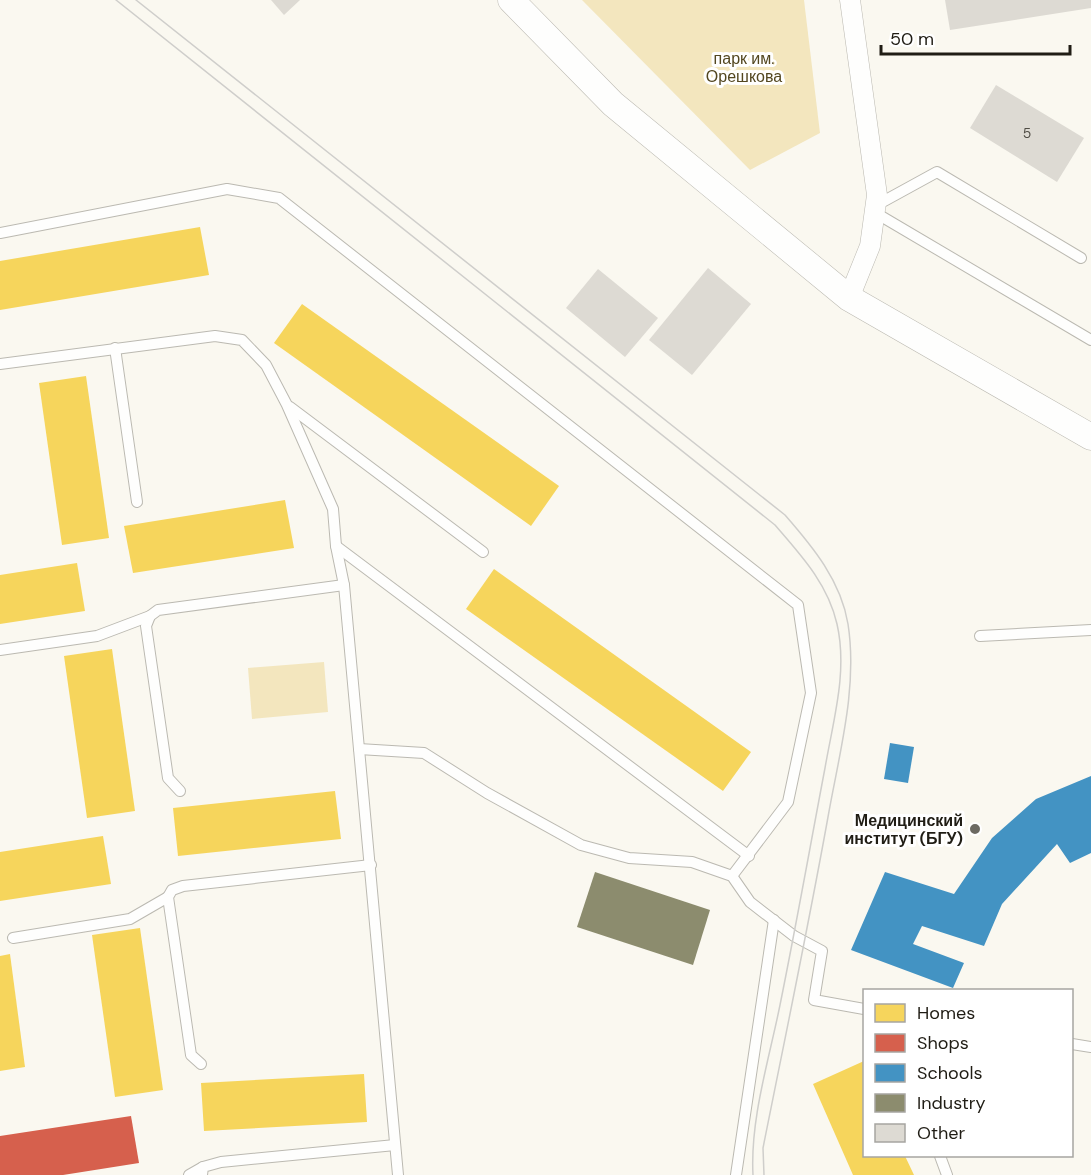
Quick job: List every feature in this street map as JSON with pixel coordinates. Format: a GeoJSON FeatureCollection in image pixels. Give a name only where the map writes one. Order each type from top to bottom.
{"type":"FeatureCollection","features":[{"type":"Feature","properties":{"kind":"street"},"geometry":{"type":"LineString","coordinates":[[511,0],[613,104],[849,298],[1091,436]]}},
{"type":"Feature","properties":{"kind":"street"},"geometry":{"type":"LineString","coordinates":[[849,298],[870,246],[876,195],[850,0]]}},
{"type":"Feature","properties":{"kind":"lane"},"geometry":{"type":"LineString","coordinates":[[1081,258],[938,171],[874,209],[1091,340]]}},
{"type":"Feature","properties":{"kind":"lane"},"geometry":{"type":"LineString","coordinates":[[0,233],[228,189],[279,198],[798,605],[811,693],[788,802],[732,876]]}},
{"type":"Feature","properties":{"kind":"lane"},"geometry":{"type":"LineString","coordinates":[[0,364],[215,336],[242,340],[267,365],[287,405],[333,508],[336,546],[344,585],[398,1175]]}},
{"type":"Feature","properties":{"kind":"lane"},"geometry":{"type":"LineString","coordinates":[[115,348],[137,502]]}},
{"type":"Feature","properties":{"kind":"lane"},"geometry":{"type":"LineString","coordinates":[[287,405],[483,552]]}},
{"type":"Feature","properties":{"kind":"lane"},"geometry":{"type":"LineString","coordinates":[[336,546],[749,856]]}},
{"type":"Feature","properties":{"kind":"lane"},"geometry":{"type":"LineString","coordinates":[[0,650],[97,636],[150,616],[158,610],[344,585]]}},
{"type":"Feature","properties":{"kind":"lane"},"geometry":{"type":"LineString","coordinates":[[150,616],[146,626],[168,778],[180,791]]}},
{"type":"Feature","properties":{"kind":"lane"},"geometry":{"type":"LineString","coordinates":[[980,636],[1091,630]]}},
{"type":"Feature","properties":{"kind":"lane"},"geometry":{"type":"LineString","coordinates":[[359,749],[424,753],[487,793],[581,845],[629,858],[692,862],[732,876],[750,902],[794,936],[822,951],[814,1000],[863,1009]]}},
{"type":"Feature","properties":{"kind":"lane"},"geometry":{"type":"LineString","coordinates":[[13,938],[130,919],[168,897],[172,890],[183,886],[371,865]]}},
{"type":"Feature","properties":{"kind":"lane"},"geometry":{"type":"LineString","coordinates":[[168,897],[191,1055],[201,1064]]}},
{"type":"Feature","properties":{"kind":"lane"},"geometry":{"type":"LineString","coordinates":[[736,1175],[774,920]]}},
{"type":"Feature","properties":{"kind":"lane"},"geometry":{"type":"LineString","coordinates":[[1073,1044],[1091,1047]]}},
{"type":"Feature","properties":{"kind":"lane"},"geometry":{"type":"LineString","coordinates":[[189,1175],[221,1162],[395,1145]]}},
{"type":"Feature","properties":{"kind":"lane"},"geometry":{"type":"LineString","coordinates":[[941,1157],[947,1175]]}},
{"type":"Feature","properties":{"kind":"green space","name":"парк им. Орешкова"},"geometry":{"type":"Polygon","coordinates":[[[582,0],[804,0],[820,133],[750,170],[582,0]]]}},
{"type":"Feature","properties":{"kind":"green space"},"geometry":{"type":"Polygon","coordinates":[[[324,662],[328,712],[252,719],[248,668],[324,662]]]}},
{"type":"Feature","properties":{"kind":"building: Homes"},"geometry":{"type":"Polygon","coordinates":[[[200,227],[209,275],[0,310],[0,261],[200,227]]]}},
{"type":"Feature","properties":{"kind":"building: Homes"},"geometry":{"type":"Polygon","coordinates":[[[302,304],[559,486],[531,526],[274,343],[302,304]]]}},
{"type":"Feature","properties":{"kind":"building: Homes"},"geometry":{"type":"Polygon","coordinates":[[[86,376],[109,538],[62,545],[39,383],[86,376]]]}},
{"type":"Feature","properties":{"kind":"building: Homes"},"geometry":{"type":"Polygon","coordinates":[[[285,500],[294,548],[133,573],[124,526],[285,500]]]}},
{"type":"Feature","properties":{"kind":"building: Homes"},"geometry":{"type":"Polygon","coordinates":[[[77,563],[85,611],[0,624],[0,575],[77,563]]]}},
{"type":"Feature","properties":{"kind":"building: Homes"},"geometry":{"type":"Polygon","coordinates":[[[494,569],[751,752],[723,791],[466,609],[494,569]]]}},
{"type":"Feature","properties":{"kind":"building: Homes"},"geometry":{"type":"Polygon","coordinates":[[[112,649],[135,811],[87,818],[64,656],[112,649]]]}},
{"type":"Feature","properties":{"kind":"building: Homes"},"geometry":{"type":"Polygon","coordinates":[[[335,791],[341,839],[178,856],[173,808],[335,791]]]}},
{"type":"Feature","properties":{"kind":"building: Homes"},"geometry":{"type":"Polygon","coordinates":[[[103,836],[111,884],[0,901],[0,852],[103,836]]]}},
{"type":"Feature","properties":{"kind":"building: Homes"},"geometry":{"type":"Polygon","coordinates":[[[140,928],[163,1090],[115,1097],[92,935],[140,928]]]}},
{"type":"Feature","properties":{"kind":"building: Homes"},"geometry":{"type":"Polygon","coordinates":[[[10,954],[25,1067],[0,1071],[0,956],[10,954]]]}},
{"type":"Feature","properties":{"kind":"building: Homes"},"geometry":{"type":"Polygon","coordinates":[[[863,1061],[863,1157],[905,1157],[914,1175],[853,1175],[813,1084],[863,1061]]]}},
{"type":"Feature","properties":{"kind":"building: Homes"},"geometry":{"type":"Polygon","coordinates":[[[364,1074],[367,1122],[204,1131],[201,1083],[364,1074]]]}},
{"type":"Feature","properties":{"kind":"building: Shops"},"geometry":{"type":"Polygon","coordinates":[[[131,1116],[139,1163],[63,1175],[0,1175],[0,1136],[131,1116]]]}},
{"type":"Feature","properties":{"kind":"building: Schools"},"geometry":{"type":"Polygon","coordinates":[[[890,743],[914,747],[908,783],[884,779],[890,743]]]}},
{"type":"Feature","properties":{"kind":"building: Schools"},"geometry":{"type":"Polygon","coordinates":[[[1091,776],[1091,853],[1070,863],[1057,844],[1002,904],[984,946],[922,926],[913,944],[964,963],[953,988],[851,950],[885,872],[954,894],[992,838],[1036,799],[1091,776]]]}},
{"type":"Feature","properties":{"kind":"building: Industry"},"geometry":{"type":"Polygon","coordinates":[[[595,872],[710,910],[693,965],[577,927],[595,872]]]}},
{"type":"Feature","properties":{"kind":"building: Other"},"geometry":{"type":"Polygon","coordinates":[[[271,0],[300,0],[284,15],[271,0]]]}},
{"type":"Feature","properties":{"kind":"building: Other"},"geometry":{"type":"Polygon","coordinates":[[[945,0],[1091,0],[1091,8],[950,30],[945,0]]]}},
{"type":"Feature","properties":{"kind":"building: Other"},"geometry":{"type":"Polygon","coordinates":[[[996,85],[1084,138],[1057,182],[970,128],[996,85]]]}},
{"type":"Feature","properties":{"kind":"building: Other"},"geometry":{"type":"Polygon","coordinates":[[[708,268],[751,304],[692,375],[649,340],[708,268]]]}},
{"type":"Feature","properties":{"kind":"building: Other"},"geometry":{"type":"Polygon","coordinates":[[[598,269],[658,318],[625,357],[566,308],[598,269]]]}},
{"type":"Feature","properties":{"kind":"tram line"},"geometry":{"type":"LineString","coordinates":[[116,0],[775,525],[804,559],[820,583],[833,609],[840,642],[838,696],[786,975],[757,1111],[753,1175]]}},
{"type":"Feature","properties":{"kind":"tram line"},"geometry":{"type":"LineString","coordinates":[[136,0],[785,515],[806,539],[832,579],[839,593],[848,624],[851,672],[849,697],[842,745],[763,1148],[764,1175]]}},
{"type":"Feature","properties":{"kind":"place","name":"Медицинский институт (БГУ)"},"geometry":{"type":"Point","coordinates":[975,829]}}]}
